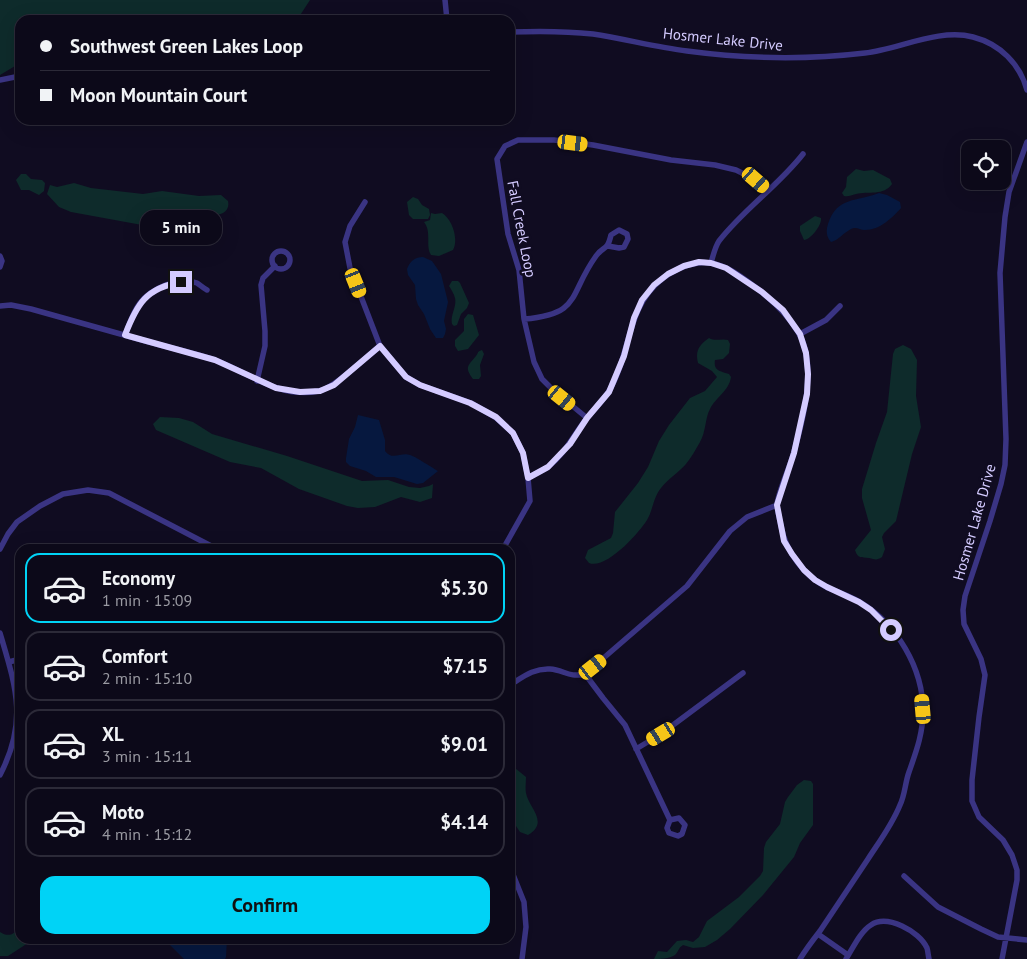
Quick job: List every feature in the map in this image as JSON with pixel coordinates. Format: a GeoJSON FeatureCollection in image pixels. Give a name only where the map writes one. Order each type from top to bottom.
{"type":"FeatureCollection","features":[{"type":"Feature","properties":{"kind":"street"},"geometry":{"type":"LineString","coordinates":[[445,0],[446,15]]}},
{"type":"Feature","properties":{"kind":"street","name":"Hosmer Lake Drive"},"geometry":{"type":"LineString","coordinates":[[515,32],[591,34],[686,51],[762,58],[827,58],[870,52],[942,36],[958,35],[987,42],[1000,50],[1016,65],[1024,77],[1027,90]]}},
{"type":"Feature","properties":{"kind":"street"},"geometry":{"type":"LineString","coordinates":[[0,80],[15,77]]}},
{"type":"Feature","properties":{"kind":"street","name":"Fall Creek Loop"},"geometry":{"type":"LineString","coordinates":[[587,418],[542,379],[534,362],[524,319],[518,270],[508,234],[496,159],[505,146],[518,140],[554,140],[593,145],[670,160],[715,165],[736,170],[756,180],[767,190]]}},
{"type":"Feature","properties":{"kind":"street","name":"Hosmer Lake Drive"},"geometry":{"type":"LineString","coordinates":[[1002,959],[1017,870],[1012,855],[1003,840],[978,817],[972,801],[978,717],[985,675],[981,658],[964,624],[963,610],[965,596],[990,521],[1005,466],[1006,439],[1000,273],[1009,192],[1027,142]]}},
{"type":"Feature","properties":{"kind":"street"},"geometry":{"type":"LineString","coordinates":[[711,263],[718,242],[767,190],[792,168],[803,154]]}},
{"type":"Feature","properties":{"kind":"street"},"geometry":{"type":"LineString","coordinates":[[365,202],[350,226],[345,242],[350,268],[380,346],[406,377],[420,385],[470,403],[496,417],[513,433],[523,453],[530,501],[506,544]]}},
{"type":"Feature","properties":{"kind":"street"},"geometry":{"type":"LineString","coordinates":[[524,319],[545,317],[561,311],[570,303],[596,255],[608,246]]}},
{"type":"Feature","properties":{"kind":"street"},"geometry":{"type":"LineString","coordinates":[[0,256],[2,261],[0,267]]}},
{"type":"Feature","properties":{"kind":"street"},"geometry":{"type":"LineString","coordinates":[[528,478],[548,467],[570,444],[587,418],[609,392],[624,356],[634,318],[642,300],[654,285],[668,274],[684,266],[699,262],[711,263],[726,268],[762,292],[783,310],[800,334],[806,353],[807,394],[794,453],[777,505],[784,541],[804,570],[815,580],[859,602],[883,621],[899,639],[909,655],[917,672],[922,691],[922,728],[919,744],[900,805],[881,840],[800,959]]}},
{"type":"Feature","properties":{"kind":"street"},"geometry":{"type":"LineString","coordinates":[[257,381],[265,346],[260,285],[263,278],[275,266]]}},
{"type":"Feature","properties":{"kind":"street"},"geometry":{"type":"LineString","coordinates":[[125,335],[132,317],[149,294],[170,284],[189,282],[196,283],[207,290]]}},
{"type":"Feature","properties":{"kind":"street"},"geometry":{"type":"LineString","coordinates":[[0,306],[11,305],[31,310],[215,360],[257,381],[276,388],[300,392],[320,391],[334,385],[380,346]]}},
{"type":"Feature","properties":{"kind":"street"},"geometry":{"type":"LineString","coordinates":[[800,334],[826,320],[840,306]]}},
{"type":"Feature","properties":{"kind":"street"},"geometry":{"type":"LineString","coordinates":[[0,549],[17,522],[40,506],[63,494],[88,490],[109,493],[207,544]]}},
{"type":"Feature","properties":{"kind":"street"},"geometry":{"type":"LineString","coordinates":[[515,682],[534,671],[551,669],[570,675],[585,674],[688,586],[730,531],[747,517],[777,505]]}},
{"type":"Feature","properties":{"kind":"street"},"geometry":{"type":"LineString","coordinates":[[0,633],[15,686]]}},
{"type":"Feature","properties":{"kind":"street"},"geometry":{"type":"LineString","coordinates":[[9,662],[15,660]]}},
{"type":"Feature","properties":{"kind":"street"},"geometry":{"type":"LineString","coordinates":[[636,749],[661,734],[743,673]]}},
{"type":"Feature","properties":{"kind":"street"},"geometry":{"type":"LineString","coordinates":[[585,674],[625,725],[670,820]]}},
{"type":"Feature","properties":{"kind":"street"},"geometry":{"type":"LineString","coordinates":[[0,775],[6,763],[15,730]]}},
{"type":"Feature","properties":{"kind":"street"},"geometry":{"type":"LineString","coordinates":[[904,876],[938,907],[992,935],[1027,940]]}},
{"type":"Feature","properties":{"kind":"street"},"geometry":{"type":"LineString","coordinates":[[515,880],[524,902],[526,927],[522,959]]}},
{"type":"Feature","properties":{"kind":"street"},"geometry":{"type":"LineString","coordinates":[[818,934],[847,957],[870,926],[886,921],[897,923],[920,939],[926,948],[929,959]]}},
{"type":"Feature","properties":{"kind":"green space"},"geometry":{"type":"Polygon","coordinates":[[[0,0],[310,0],[300,15],[15,15],[15,66],[0,75],[0,0]]]}},
{"type":"Feature","properties":{"kind":"green space"},"geometry":{"type":"Polygon","coordinates":[[[856,169],[864,171],[873,170],[890,179],[892,184],[889,188],[880,192],[844,196],[842,193],[846,187],[847,177],[856,169]]]}},
{"type":"Feature","properties":{"kind":"green space"},"geometry":{"type":"Polygon","coordinates":[[[21,174],[26,174],[31,179],[42,180],[45,183],[44,191],[39,195],[29,190],[21,190],[16,180],[21,174]]]}},
{"type":"Feature","properties":{"kind":"green space"},"geometry":{"type":"Polygon","coordinates":[[[74,183],[91,188],[143,194],[162,191],[199,196],[221,195],[228,201],[228,206],[223,213],[197,223],[174,222],[153,227],[71,212],[59,207],[47,194],[50,185],[57,187],[74,183]]]}},
{"type":"Feature","properties":{"kind":"green space"},"geometry":{"type":"Polygon","coordinates":[[[413,197],[429,209],[430,215],[428,219],[413,219],[409,215],[407,202],[413,197]]]}},
{"type":"Feature","properties":{"kind":"green space"},"geometry":{"type":"Polygon","coordinates":[[[431,213],[442,213],[446,216],[455,235],[453,250],[439,256],[431,255],[428,247],[428,230],[424,222],[430,220],[431,213]]]}},
{"type":"Feature","properties":{"kind":"green space"},"geometry":{"type":"Polygon","coordinates":[[[815,216],[821,218],[820,224],[813,234],[804,240],[800,226],[815,216]]]}},
{"type":"Feature","properties":{"kind":"green space"},"geometry":{"type":"Polygon","coordinates":[[[452,281],[460,283],[469,303],[461,314],[457,325],[454,326],[452,321],[455,298],[449,286],[452,281]]]}},
{"type":"Feature","properties":{"kind":"green space"},"geometry":{"type":"Polygon","coordinates":[[[468,314],[473,315],[479,335],[468,349],[458,351],[455,346],[455,340],[464,331],[464,319],[468,314]]]}},
{"type":"Feature","properties":{"kind":"green space"},"geometry":{"type":"Polygon","coordinates":[[[709,338],[728,340],[730,344],[729,353],[723,359],[715,360],[715,366],[718,370],[729,374],[731,377],[728,386],[710,409],[700,442],[686,464],[658,492],[649,516],[637,533],[613,556],[596,564],[589,563],[585,558],[588,550],[611,538],[615,512],[648,467],[659,441],[669,425],[690,398],[705,391],[717,377],[712,371],[698,363],[697,355],[699,349],[709,338]]]}},
{"type":"Feature","properties":{"kind":"green space"},"geometry":{"type":"Polygon","coordinates":[[[903,345],[911,349],[917,360],[916,396],[921,427],[912,454],[896,521],[882,537],[885,549],[882,557],[876,559],[862,557],[857,555],[855,550],[871,530],[862,498],[862,489],[887,412],[893,354],[895,349],[903,345]]]}},
{"type":"Feature","properties":{"kind":"green space"},"geometry":{"type":"Polygon","coordinates":[[[482,350],[484,354],[480,365],[481,376],[479,379],[473,379],[468,367],[478,352],[482,350]]]}},
{"type":"Feature","properties":{"kind":"green space"},"geometry":{"type":"Polygon","coordinates":[[[160,417],[179,418],[193,422],[212,434],[362,481],[388,480],[409,487],[420,488],[433,484],[432,498],[420,502],[401,497],[375,507],[358,508],[347,506],[299,489],[261,468],[230,462],[156,430],[153,424],[160,417]]]}},
{"type":"Feature","properties":{"kind":"green space"},"geometry":{"type":"Polygon","coordinates":[[[515,768],[526,777],[526,793],[538,820],[534,830],[528,835],[520,832],[515,824],[515,768]]]}},
{"type":"Feature","properties":{"kind":"green space"},"geometry":{"type":"Polygon","coordinates":[[[804,780],[811,781],[813,784],[813,825],[800,843],[794,857],[763,895],[717,940],[705,947],[693,948],[683,945],[673,956],[664,959],[654,959],[658,951],[667,952],[677,941],[686,940],[693,942],[699,937],[707,921],[739,897],[760,876],[763,871],[766,842],[780,824],[788,797],[797,785],[804,780]]]}},
{"type":"Feature","properties":{"kind":"green space"},"geometry":{"type":"Polygon","coordinates":[[[0,932],[6,935],[15,932],[15,944],[26,944],[8,956],[0,956],[0,932]]]}},
{"type":"Feature","properties":{"kind":"water"},"geometry":{"type":"Polygon","coordinates":[[[879,193],[900,202],[901,208],[881,226],[865,230],[853,228],[831,242],[827,236],[827,229],[832,215],[837,209],[849,201],[879,193]]]}},
{"type":"Feature","properties":{"kind":"water"},"geometry":{"type":"Polygon","coordinates":[[[423,257],[432,261],[441,274],[448,302],[444,321],[446,329],[443,338],[436,338],[430,329],[418,305],[415,285],[408,275],[407,269],[411,262],[423,257]]]}},
{"type":"Feature","properties":{"kind":"water"},"geometry":{"type":"Polygon","coordinates":[[[358,415],[379,420],[385,440],[385,451],[388,454],[394,456],[407,454],[438,471],[423,483],[417,484],[394,477],[376,477],[366,471],[350,466],[346,462],[346,458],[349,439],[358,415]]]}},
{"type":"Feature","properties":{"kind":"water"},"geometry":{"type":"Polygon","coordinates":[[[169,944],[227,944],[225,959],[184,959],[169,944]]]}},
{"type":"Feature","properties":{"kind":"route"},"geometry":{"type":"LineString","coordinates":[[181,282],[170,284],[149,294],[132,317],[125,335],[215,360],[257,381],[276,388],[300,392],[320,391],[334,385],[348,371],[380,346],[406,377],[420,385],[439,390],[470,403],[496,417],[513,433],[523,453],[528,478],[548,467],[570,444],[587,418],[609,392],[624,356],[634,318],[642,300],[654,285],[668,274],[684,266],[699,262],[711,263],[726,268],[762,292],[783,310],[800,334],[806,353],[807,394],[794,453],[777,505],[784,541],[804,570],[815,580],[859,602],[871,610],[891,630]]}}]}
